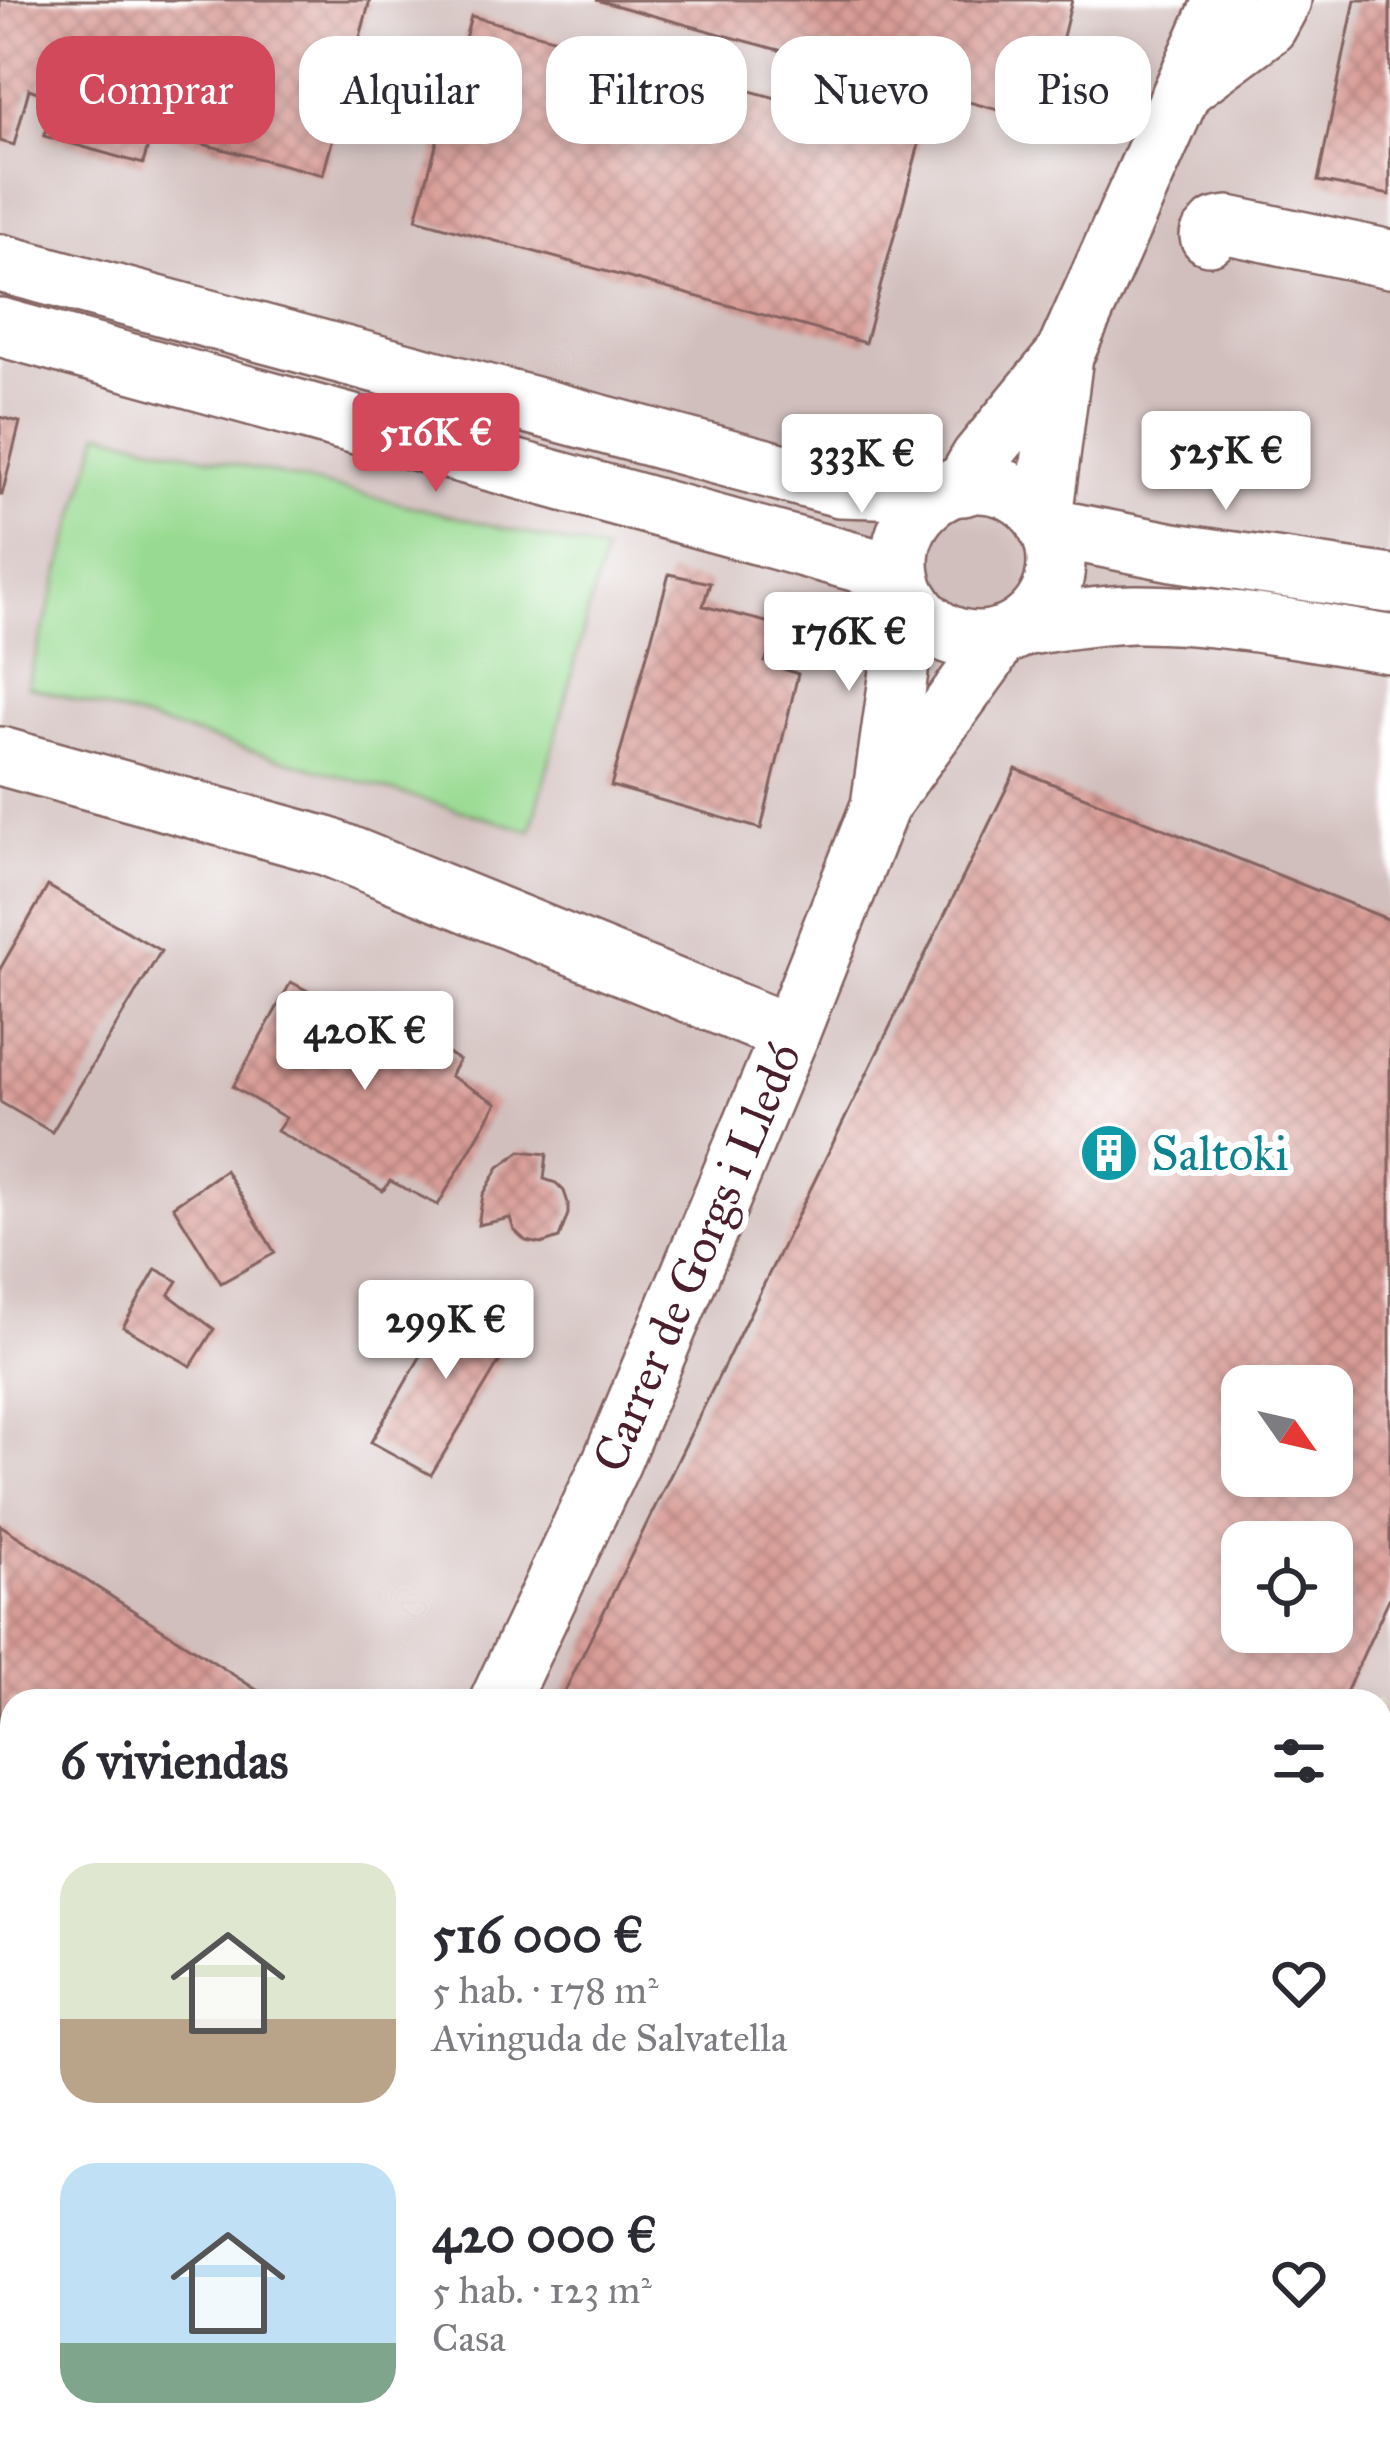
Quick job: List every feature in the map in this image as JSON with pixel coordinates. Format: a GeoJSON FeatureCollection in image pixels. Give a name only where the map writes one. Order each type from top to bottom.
{"type":"FeatureCollection","features":[{"type":"Feature","properties":{"kind":"street"},"geometry":{"type":"LineString","coordinates":[[1223,0],[1064,356],[954,489],[923,506],[904,536],[899,562],[908,597],[920,616],[949,635],[978,641],[1060,621],[1134,614],[1235,621],[1390,644]]}},
{"type":"Feature","properties":{"kind":"street"},"geometry":{"type":"LineString","coordinates":[[1183,88],[1268,26],[1282,0]]}},
{"type":"Feature","properties":{"kind":"street"},"geometry":{"type":"LineString","coordinates":[[1209,236],[1217,227],[1228,225],[1390,259]]}},
{"type":"Feature","properties":{"kind":"street"},"geometry":{"type":"LineString","coordinates":[[0,263],[840,488],[954,489],[979,483],[1004,487],[1025,498],[1045,522],[1056,548],[1056,576],[1043,606],[1010,632]]}},
{"type":"Feature","properties":{"kind":"street"},"geometry":{"type":"LineString","coordinates":[[0,327],[866,565],[908,597]]}},
{"type":"Feature","properties":{"kind":"street"},"geometry":{"type":"LineString","coordinates":[[1045,522],[1064,356]]}},
{"type":"Feature","properties":{"kind":"street"},"geometry":{"type":"LineString","coordinates":[[1045,522],[1173,552],[1390,584]]}},
{"type":"Feature","properties":{"kind":"street","name":"Carrer de Gorgs i Lledó"},"geometry":{"type":"LineString","coordinates":[[506,1689],[612,1461],[880,806],[908,597]]}},
{"type":"Feature","properties":{"kind":"street","name":"Carrer de Gorgs i Lledó"},"geometry":{"type":"LineString","coordinates":[[880,806],[1010,632]]}},
{"type":"Feature","properties":{"kind":"street"},"geometry":{"type":"LineString","coordinates":[[0,756],[326,846],[790,1034]]}},
{"type":"Feature","properties":{"kind":"shaded area"},"geometry":{"type":"Polygon","coordinates":[[[0,0],[1390,0],[1390,1689],[0,1689],[0,0]]]}},
{"type":"Feature","properties":{"kind":"green space"},"geometry":{"type":"Polygon","coordinates":[[[100,432],[604,552],[531,831],[27,686],[100,432]]]}},
{"type":"Feature","properties":{"kind":"building"},"geometry":{"type":"Polygon","coordinates":[[[0,0],[370,0],[360,36],[299,36],[299,144],[331,144],[323,175],[203,144],[275,144],[275,36],[36,36],[36,92],[29,89],[14,145],[0,141],[0,0]]]}},
{"type":"Feature","properties":{"kind":"building"},"geometry":{"type":"Polygon","coordinates":[[[596,0],[1072,0],[1063,36],[995,36],[995,109],[971,103],[971,36],[771,36],[771,48],[747,41],[747,36],[728,36],[596,0]]]}},
{"type":"Feature","properties":{"kind":"building"},"geometry":{"type":"Polygon","coordinates":[[[1355,0],[1390,0],[1390,195],[1318,181],[1355,0]]]}},
{"type":"Feature","properties":{"kind":"building"},"geometry":{"type":"Polygon","coordinates":[[[471,16],[546,36],[546,144],[747,144],[747,90],[771,97],[771,144],[919,144],[865,343],[416,219],[436,144],[522,144],[522,36],[466,36],[471,16]]]}},
{"type":"Feature","properties":{"kind":"building"},"geometry":{"type":"Polygon","coordinates":[[[72,144],[148,144],[143,164],[72,144]]]}},
{"type":"Feature","properties":{"kind":"building"},"geometry":{"type":"Polygon","coordinates":[[[0,417],[20,422],[2,495],[0,495],[0,417]]]}},
{"type":"Feature","properties":{"kind":"building"},"geometry":{"type":"Polygon","coordinates":[[[669,574],[710,583],[703,606],[778,625],[765,662],[798,674],[761,829],[611,786],[669,574]]]}},
{"type":"Feature","properties":{"kind":"building","name":"Saltoki"},"geometry":{"type":"Polygon","coordinates":[[[1016,769],[1390,920],[1390,1597],[1348,1689],[566,1689],[1016,769]]]}},
{"type":"Feature","properties":{"kind":"building"},"geometry":{"type":"Polygon","coordinates":[[[48,886],[161,951],[52,1132],[0,1102],[0,969],[48,886]]]}},
{"type":"Feature","properties":{"kind":"building"},"geometry":{"type":"Polygon","coordinates":[[[291,982],[340,1008],[349,995],[459,1060],[450,1076],[497,1103],[438,1205],[390,1181],[383,1191],[277,1131],[286,1118],[233,1087],[291,982]]]}},
{"type":"Feature","properties":{"kind":"building"},"geometry":{"type":"Polygon","coordinates":[[[521,1151],[547,1154],[544,1179],[564,1191],[568,1203],[559,1238],[541,1244],[526,1241],[510,1218],[478,1225],[483,1195],[499,1167],[521,1151]]]}},
{"type":"Feature","properties":{"kind":"building"},"geometry":{"type":"Polygon","coordinates":[[[225,1170],[275,1253],[221,1283],[173,1206],[225,1170]]]}},
{"type":"Feature","properties":{"kind":"building"},"geometry":{"type":"Polygon","coordinates":[[[156,1269],[178,1281],[169,1295],[214,1329],[191,1366],[123,1327],[156,1269]]]}},
{"type":"Feature","properties":{"kind":"building"},"geometry":{"type":"Polygon","coordinates":[[[460,1288],[522,1324],[431,1475],[371,1442],[460,1288]]]}},
{"type":"Feature","properties":{"kind":"building"},"geometry":{"type":"Polygon","coordinates":[[[0,1525],[255,1689],[0,1689],[0,1525]]]}},
{"type":"Feature","properties":{"kind":"place","name":"Saltoki"},"geometry":{"type":"Point","coordinates":[1109,1153]}}]}
